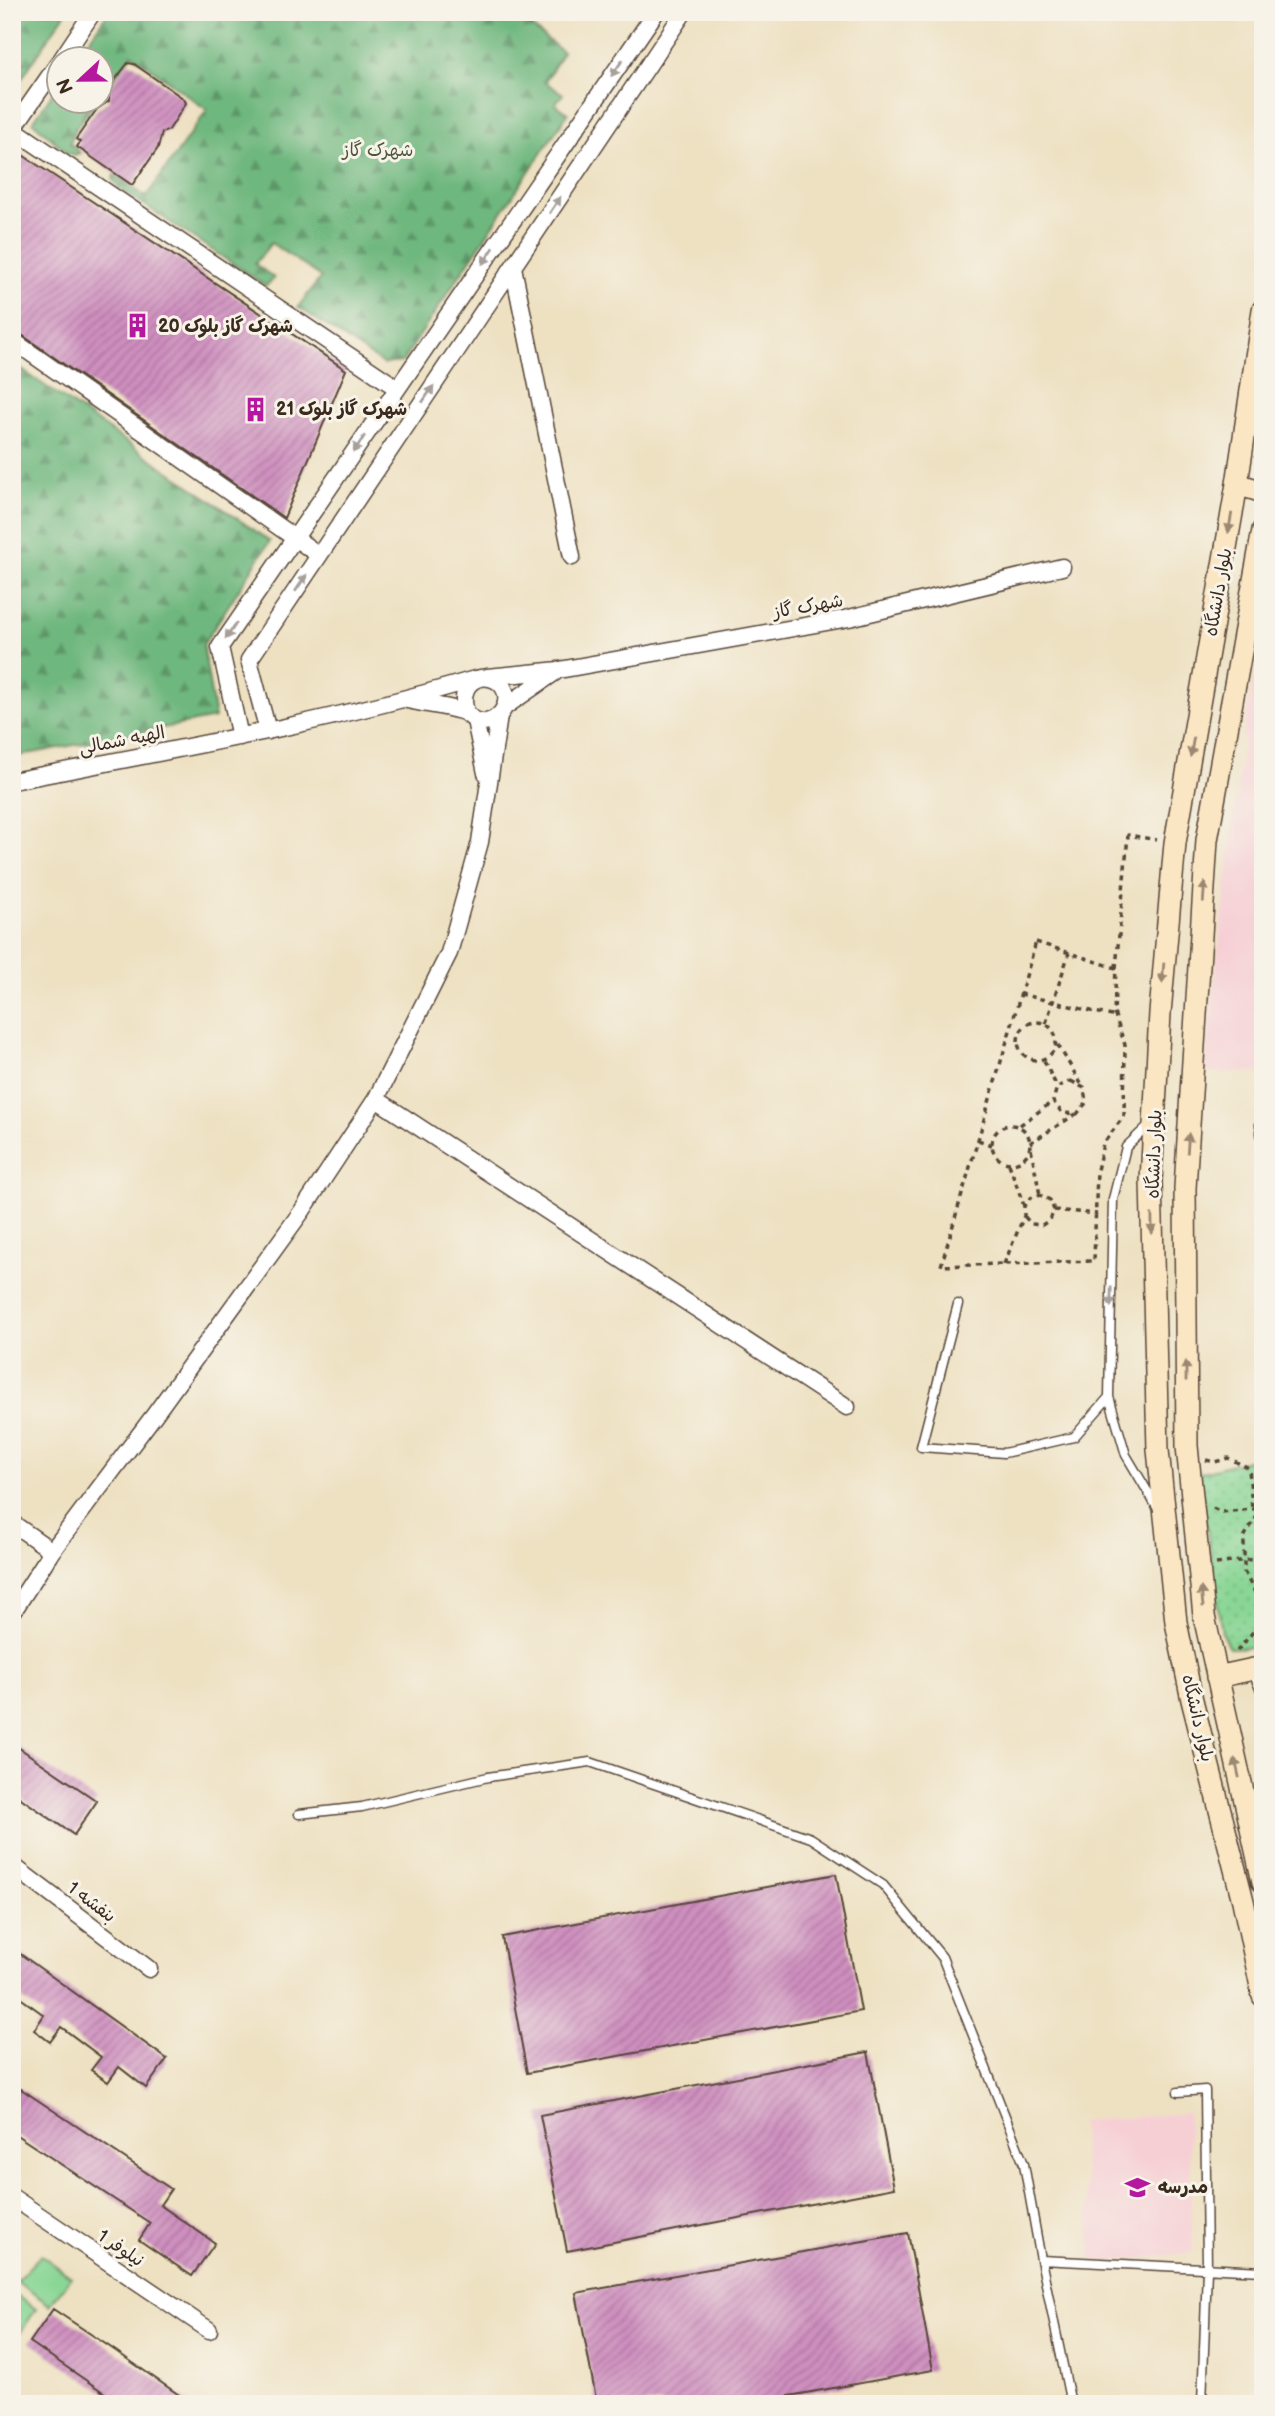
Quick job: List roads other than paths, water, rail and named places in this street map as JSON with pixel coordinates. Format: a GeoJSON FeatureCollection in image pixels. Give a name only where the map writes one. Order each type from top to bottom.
{"type":"FeatureCollection","features":[{"type":"Feature","properties":{"kind":"main road","name":"بلوار دانشگاه"},"geometry":{"type":"LineString","coordinates":[[1263,310],[1237,484],[1175,843],[1160,1013],[1151,1181],[1158,1450],[1176,1622],[1263,1996]]}},
{"type":"Feature","properties":{"kind":"main road"},"geometry":{"type":"LineString","coordinates":[[1237,484],[1263,492]]}},
{"type":"Feature","properties":{"kind":"main road","name":"بلوار دانشگاه"},"geometry":{"type":"LineString","coordinates":[[1263,530],[1207,840],[1185,1188],[1188,1454],[1199,1565],[1205,1616],[1217,1677],[1263,1882]]}},
{"type":"Feature","properties":{"kind":"main road"},"geometry":{"type":"LineString","coordinates":[[1217,1677],[1260,1674]]}},
{"type":"Feature","properties":{"kind":"street"},"geometry":{"type":"LineString","coordinates":[[70,46],[93,12]]}},
{"type":"Feature","properties":{"kind":"street"},"geometry":{"type":"LineString","coordinates":[[240,737],[220,647],[656,12]]}},
{"type":"Feature","properties":{"kind":"street"},"geometry":{"type":"LineString","coordinates":[[268,731],[249,660],[684,12]]}},
{"type":"Feature","properties":{"kind":"street"},"geometry":{"type":"LineString","coordinates":[[633,45],[653,59]]}},
{"type":"Feature","properties":{"kind":"street"},"geometry":{"type":"LineString","coordinates":[[46,81],[13,129],[397,388]]}},
{"type":"Feature","properties":{"kind":"street"},"geometry":{"type":"LineString","coordinates":[[513,268],[572,557]]}},
{"type":"Feature","properties":{"kind":"street"},"geometry":{"type":"LineString","coordinates":[[12,340],[319,555]]}},
{"type":"Feature","properties":{"kind":"street","name":"شهرک گاز"},"geometry":{"type":"LineString","coordinates":[[405,700],[481,678],[559,670],[849,618],[1062,568]]}},
{"type":"Feature","properties":{"kind":"street"},"geometry":{"type":"LineString","coordinates":[[405,700],[488,722],[559,670]]}},
{"type":"Feature","properties":{"kind":"street"},"geometry":{"type":"LineString","coordinates":[[12,1613],[52,1550],[302,1210],[376,1099],[449,953],[480,842],[488,782],[506,693],[499,682],[481,678],[466,688],[462,700],[470,716],[488,782]]}},
{"type":"Feature","properties":{"kind":"street","name":"الهیه شمالی"},"geometry":{"type":"LineString","coordinates":[[12,781],[240,737],[405,700]]}},
{"type":"Feature","properties":{"kind":"street"},"geometry":{"type":"LineString","coordinates":[[376,1099],[847,1407]]}},
{"type":"Feature","properties":{"kind":"street"},"geometry":{"type":"LineString","coordinates":[[12,1523],[52,1550]]}},
{"type":"Feature","properties":{"kind":"street","name":"بنفشه 1"},"geometry":{"type":"LineString","coordinates":[[12,1865],[149,1969]]}},
{"type":"Feature","properties":{"kind":"street","name":"نیلوفر 1"},"geometry":{"type":"LineString","coordinates":[[12,2197],[209,2330]]}},
{"type":"Feature","properties":{"kind":"lane"},"geometry":{"type":"LineString","coordinates":[[1263,1120],[1259,1124],[1263,1148]]}},
{"type":"Feature","properties":{"kind":"lane"},"geometry":{"type":"LineString","coordinates":[[1154,1121],[1126,1147],[1113,1199],[1109,1397],[1126,1455],[1166,1521]]}},
{"type":"Feature","properties":{"kind":"lane"},"geometry":{"type":"LineString","coordinates":[[958,1304],[921,1447],[1004,1453],[1074,1437],[1109,1397]]}},
{"type":"Feature","properties":{"kind":"lane"},"geometry":{"type":"LineString","coordinates":[[299,1814],[362,1807],[488,1777],[590,1762],[811,1838],[883,1885],[942,1957],[1024,2164],[1071,2404]]}},
{"type":"Feature","properties":{"kind":"lane"},"geometry":{"type":"LineString","coordinates":[[1178,2092],[1205,2090],[1207,2269],[1202,2404]]}},
{"type":"Feature","properties":{"kind":"lane"},"geometry":{"type":"LineString","coordinates":[[1041,2260],[1263,2272]]}},
{"type":"Feature","properties":{"kind":"place","name":"شهرک گاز بلوک 20"},"geometry":{"type":"Point","coordinates":[138,326]}},
{"type":"Feature","properties":{"kind":"place","name":"شهرک گاز بلوک 21"},"geometry":{"type":"Point","coordinates":[256,409]}},
{"type":"Feature","properties":{"kind":"place","name":"مدرسه"},"geometry":{"type":"Point","coordinates":[1138,2187]}}]}
